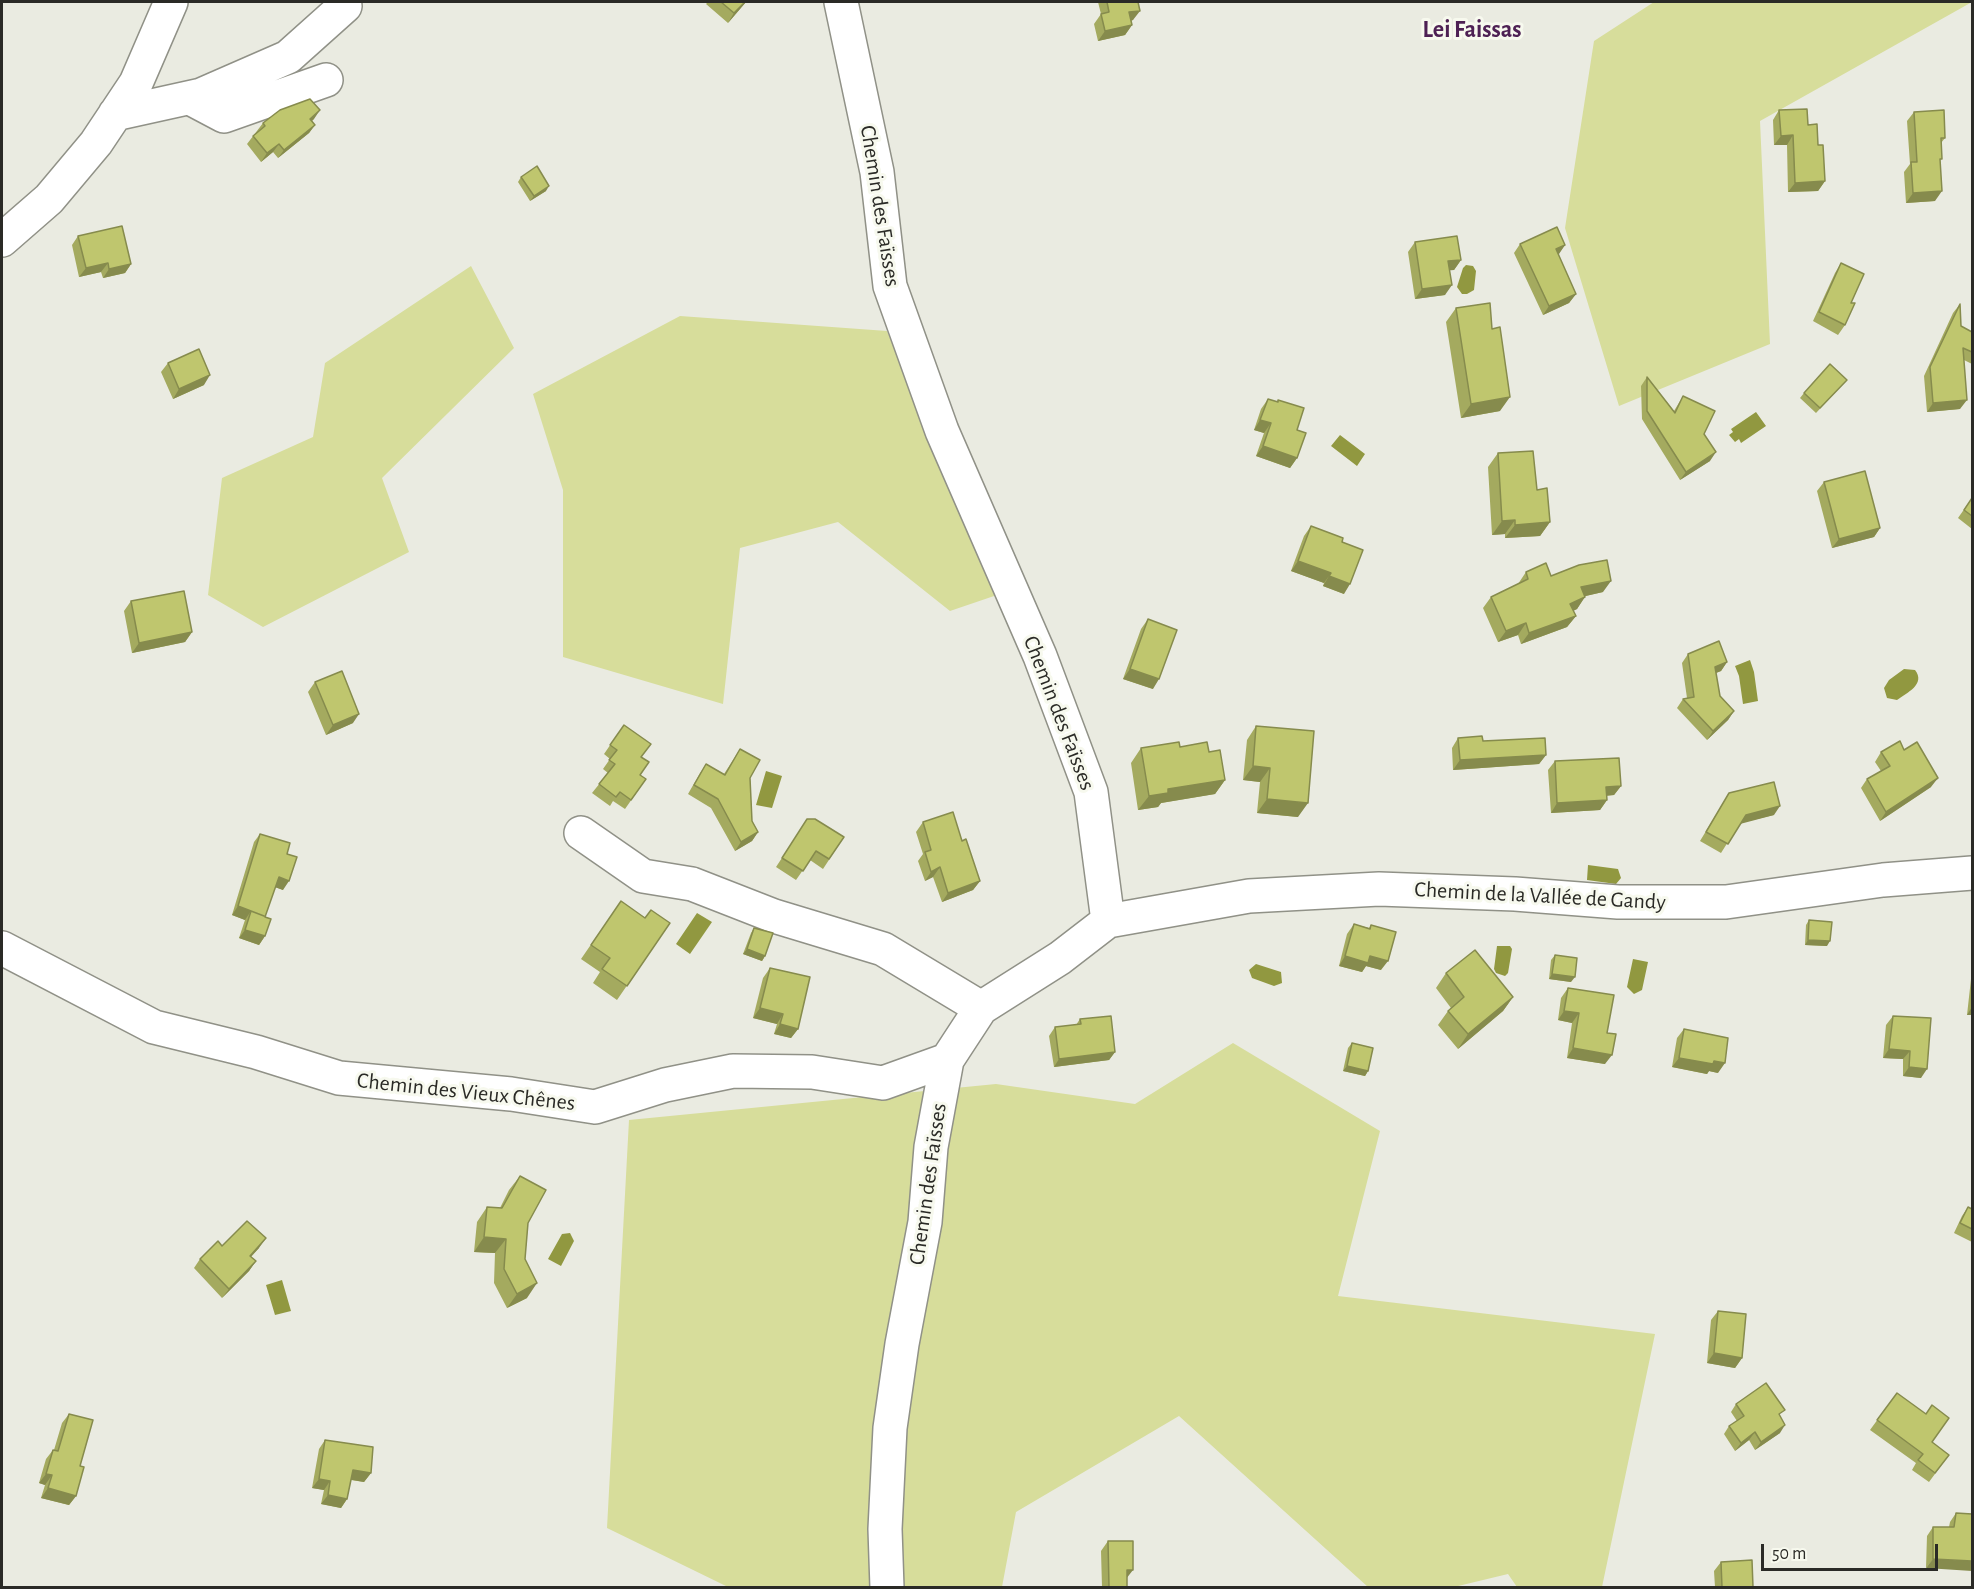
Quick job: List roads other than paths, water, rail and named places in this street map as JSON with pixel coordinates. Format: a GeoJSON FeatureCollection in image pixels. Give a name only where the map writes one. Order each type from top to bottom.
{"type":"FeatureCollection","features":[{"type":"Feature","properties":{"kind":"street"},"geometry":{"type":"LineString","coordinates":[[2,240],[49,199],[96,143],[136,83],[171,2]]}},
{"type":"Feature","properties":{"kind":"street","name":"Chemin des Faïsses"},"geometry":{"type":"LineString","coordinates":[[841,2],[877,172],[890,286],[942,430],[1040,656],[1091,792],[1108,921],[1060,958],[981,1008],[947,1060],[931,1147],[925,1222],[902,1344],[890,1428],[885,1529],[887,1587]]}},
{"type":"Feature","properties":{"kind":"street"},"geometry":{"type":"LineString","coordinates":[[116,114],[201,95],[288,57],[345,6]]}},
{"type":"Feature","properties":{"kind":"street"},"geometry":{"type":"LineString","coordinates":[[190,98],[224,116],[326,80]]}},
{"type":"Feature","properties":{"kind":"street"},"geometry":{"type":"LineString","coordinates":[[581,833],[643,876],[692,884],[774,916],[884,949],[981,1008]]}},
{"type":"Feature","properties":{"kind":"street","name":"Chemin de la Vallée de Gandy"},"geometry":{"type":"LineString","coordinates":[[1108,921],[1248,896],[1355,890],[1515,894],[1618,902],[1726,902],[1872,881],[1972,873]]}},
{"type":"Feature","properties":{"kind":"street","name":"Chemin des Vieux Chênes"},"geometry":{"type":"LineString","coordinates":[[2,948],[154,1027],[256,1052],[339,1078],[511,1094],[595,1107],[665,1085],[733,1071],[812,1072],[883,1083],[947,1060]]}},
{"type":"Feature","properties":{"kind":"district","name":"Lei Faissas"},"geometry":{"type":"Point","coordinates":[1472,30]}}]}
